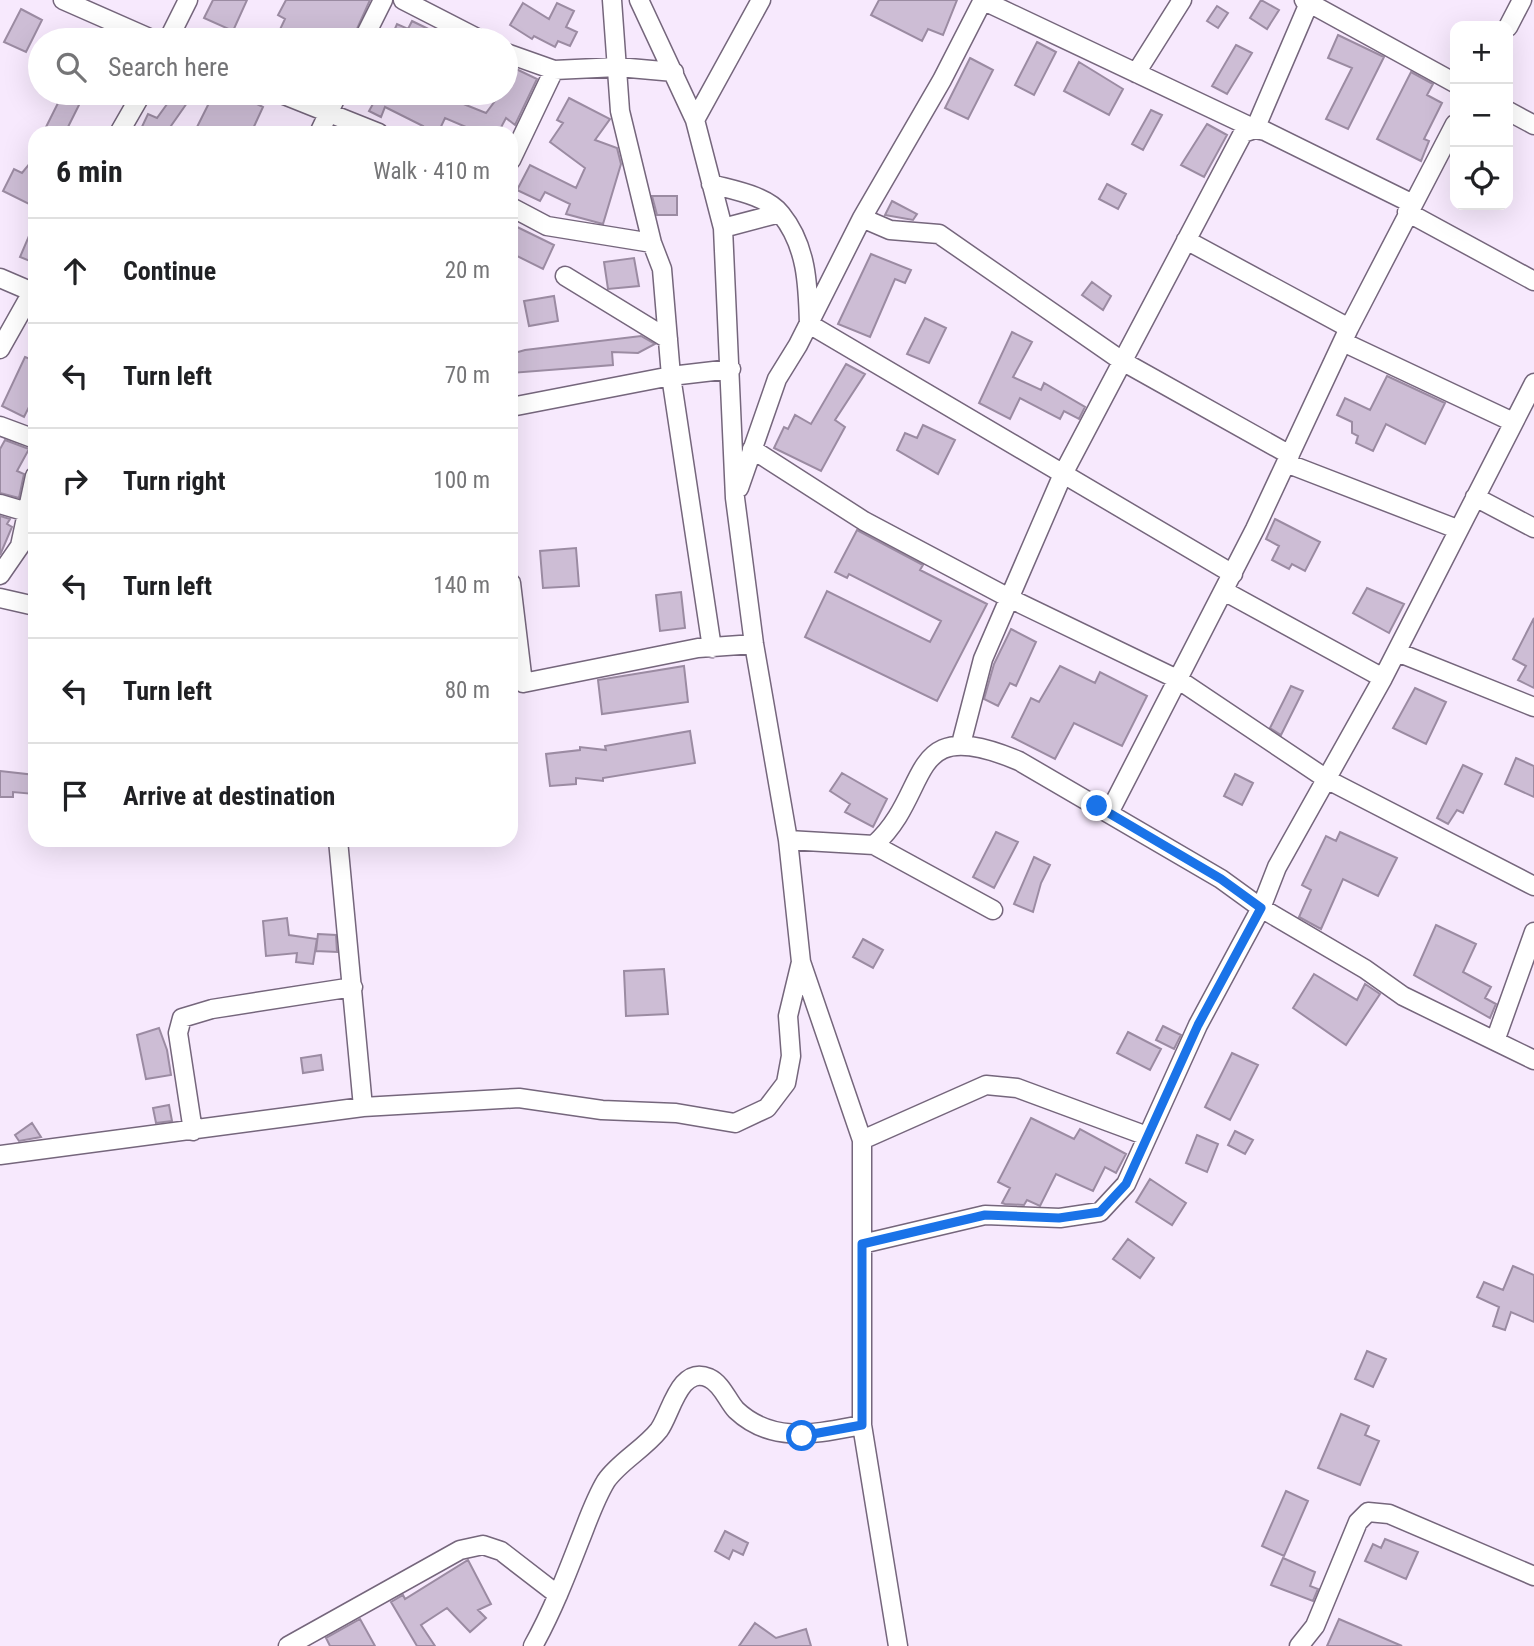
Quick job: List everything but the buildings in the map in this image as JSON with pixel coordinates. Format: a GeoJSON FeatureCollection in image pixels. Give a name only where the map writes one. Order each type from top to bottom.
{"type":"FeatureCollection","features":[{"type":"Feature","properties":{"kind":"street"},"geometry":{"type":"LineString","coordinates":[[63,0],[127,28]]}},
{"type":"Feature","properties":{"kind":"street"},"geometry":{"type":"LineString","coordinates":[[174,28],[188,0]]}},
{"type":"Feature","properties":{"kind":"street"},"geometry":{"type":"LineString","coordinates":[[369,28],[383,0]]}},
{"type":"Feature","properties":{"kind":"street"},"geometry":{"type":"LineString","coordinates":[[404,0],[458,28]]}},
{"type":"Feature","properties":{"kind":"street"},"geometry":{"type":"LineString","coordinates":[[612,0],[620,111],[652,243],[662,269],[671,376],[712,648]]}},
{"type":"Feature","properties":{"kind":"street"},"geometry":{"type":"LineString","coordinates":[[639,0],[695,120],[723,228],[735,498],[754,644],[788,840],[801,962],[862,1140],[862,1425],[898,1646]]}},
{"type":"Feature","properties":{"kind":"street"},"geometry":{"type":"LineString","coordinates":[[695,120],[761,0]]}},
{"type":"Feature","properties":{"kind":"street"},"geometry":{"type":"LineString","coordinates":[[735,498],[777,379],[810,324],[862,218],[942,80],[983,0],[1255,130],[1265,131],[1409,208],[1534,281]]}},
{"type":"Feature","properties":{"kind":"street"},"geometry":{"type":"LineString","coordinates":[[1136,73],[1182,0]]}},
{"type":"Feature","properties":{"kind":"street"},"geometry":{"type":"LineString","coordinates":[[1511,21],[1522,0]]}},
{"type":"Feature","properties":{"kind":"street"},"geometry":{"type":"LineString","coordinates":[[961,744],[983,659],[1063,474],[1234,148],[1243,134],[1255,130],[1307,1],[1450,80]]}},
{"type":"Feature","properties":{"kind":"street"},"geometry":{"type":"LineString","coordinates":[[518,57],[554,70],[618,67],[674,72]]}},
{"type":"Feature","properties":{"kind":"street"},"geometry":{"type":"LineString","coordinates":[[518,145],[554,70]]}},
{"type":"Feature","properties":{"kind":"street"},"geometry":{"type":"LineString","coordinates":[[123,126],[135,105]]}},
{"type":"Feature","properties":{"kind":"street"},"geometry":{"type":"LineString","coordinates":[[309,105],[362,126]]}},
{"type":"Feature","properties":{"kind":"street"},"geometry":{"type":"LineString","coordinates":[[322,126],[333,105]]}},
{"type":"Feature","properties":{"kind":"street"},"geometry":{"type":"LineString","coordinates":[[1513,114],[1534,125]]}},
{"type":"Feature","properties":{"kind":"street"},"geometry":{"type":"LineString","coordinates":[[1110,811],[1233,574],[1346,335],[1409,208],[1450,133]]}},
{"type":"Feature","properties":{"kind":"street"},"geometry":{"type":"LineString","coordinates":[[711,184],[746,193],[780,213],[807,266],[810,324]]}},
{"type":"Feature","properties":{"kind":"street"},"geometry":{"type":"LineString","coordinates":[[518,211],[547,226],[652,243]]}},
{"type":"Feature","properties":{"kind":"street"},"geometry":{"type":"LineString","coordinates":[[723,228],[780,213]]}},
{"type":"Feature","properties":{"kind":"street"},"geometry":{"type":"LineString","coordinates":[[862,218],[890,230],[939,234],[1122,361],[1288,459],[1457,529]]}},
{"type":"Feature","properties":{"kind":"street"},"geometry":{"type":"LineString","coordinates":[[1186,240],[1346,335],[1513,422]]}},
{"type":"Feature","properties":{"kind":"street"},"geometry":{"type":"LineString","coordinates":[[565,276],[668,340]]}},
{"type":"Feature","properties":{"kind":"street"},"geometry":{"type":"LineString","coordinates":[[0,278],[28,289]]}},
{"type":"Feature","properties":{"kind":"street"},"geometry":{"type":"LineString","coordinates":[[0,349],[28,301]]}},
{"type":"Feature","properties":{"kind":"street"},"geometry":{"type":"LineString","coordinates":[[810,324],[1233,574]]}},
{"type":"Feature","properties":{"kind":"street"},"geometry":{"type":"LineString","coordinates":[[518,406],[671,376],[731,369]]}},
{"type":"Feature","properties":{"kind":"street"},"geometry":{"type":"LineString","coordinates":[[862,1244],[985,1215],[1059,1218],[1100,1212],[1126,1184],[1198,1025],[1261,908],[1277,867],[1328,780],[1397,652],[1457,529],[1534,383]]}},
{"type":"Feature","properties":{"kind":"street"},"geometry":{"type":"LineString","coordinates":[[0,426],[28,436]]}},
{"type":"Feature","properties":{"kind":"street"},"geometry":{"type":"LineString","coordinates":[[752,449],[864,521],[1011,599],[1179,680],[1328,780],[1534,886]]}},
{"type":"Feature","properties":{"kind":"street"},"geometry":{"type":"LineString","coordinates":[[1475,497],[1534,528]]}},
{"type":"Feature","properties":{"kind":"street"},"geometry":{"type":"LineString","coordinates":[[0,504],[27,512]]}},
{"type":"Feature","properties":{"kind":"street"},"geometry":{"type":"LineString","coordinates":[[0,575],[20,546],[28,508]]}},
{"type":"Feature","properties":{"kind":"street"},"geometry":{"type":"LineString","coordinates":[[1224,591],[1383,678]]}},
{"type":"Feature","properties":{"kind":"street"},"geometry":{"type":"LineString","coordinates":[[0,598],[28,604]]}},
{"type":"Feature","properties":{"kind":"street"},"geometry":{"type":"LineString","coordinates":[[518,684],[653,656],[754,644]]}},
{"type":"Feature","properties":{"kind":"street"},"geometry":{"type":"LineString","coordinates":[[1397,652],[1534,707]]}},
{"type":"Feature","properties":{"kind":"street"},"geometry":{"type":"LineString","coordinates":[[874,845],[886,834],[929,757],[961,744],[990,748],[1019,761],[1084,800],[1110,811],[1221,879],[1261,908],[1365,969],[1403,996],[1534,1060]]}},
{"type":"Feature","properties":{"kind":"street"},"geometry":{"type":"LineString","coordinates":[[788,840],[874,845],[993,910]]}},
{"type":"Feature","properties":{"kind":"street"},"geometry":{"type":"LineString","coordinates":[[339,847],[363,1107]]}},
{"type":"Feature","properties":{"kind":"street"},"geometry":{"type":"LineString","coordinates":[[1495,1041],[1534,932]]}},
{"type":"Feature","properties":{"kind":"street"},"geometry":{"type":"LineString","coordinates":[[0,1155],[363,1107],[519,1098],[603,1110],[676,1113],[735,1123],[767,1108],[786,1083],[790,1056],[788,1016],[801,962]]}},
{"type":"Feature","properties":{"kind":"street"},"geometry":{"type":"LineString","coordinates":[[193,1131],[178,1033],[182,1018],[212,1009],[353,987]]}},
{"type":"Feature","properties":{"kind":"street"},"geometry":{"type":"LineString","coordinates":[[862,1140],[986,1086],[1017,1088],[1147,1136]]}},
{"type":"Feature","properties":{"kind":"street"},"geometry":{"type":"LineString","coordinates":[[533,1646],[558,1595],[607,1479],[645,1446],[662,1427],[678,1390],[693,1377],[707,1377],[718,1385],[737,1410],[758,1425],[779,1434],[802,1436],[862,1425]]}},
{"type":"Feature","properties":{"kind":"street"},"geometry":{"type":"LineString","coordinates":[[1299,1646],[1315,1626],[1358,1522],[1368,1512],[1389,1514],[1534,1576]]}},
{"type":"Feature","properties":{"kind":"street"},"geometry":{"type":"LineString","coordinates":[[288,1646],[460,1550],[483,1545],[501,1551],[558,1595]]}},
{"type":"Feature","properties":{"kind":"route"},"geometry":{"type":"LineString","coordinates":[[802,1436],[862,1425],[862,1244],[985,1215],[1059,1218],[1100,1212],[1126,1184],[1198,1025],[1261,908],[1221,879],[1110,811],[1097,806]]}}]}
